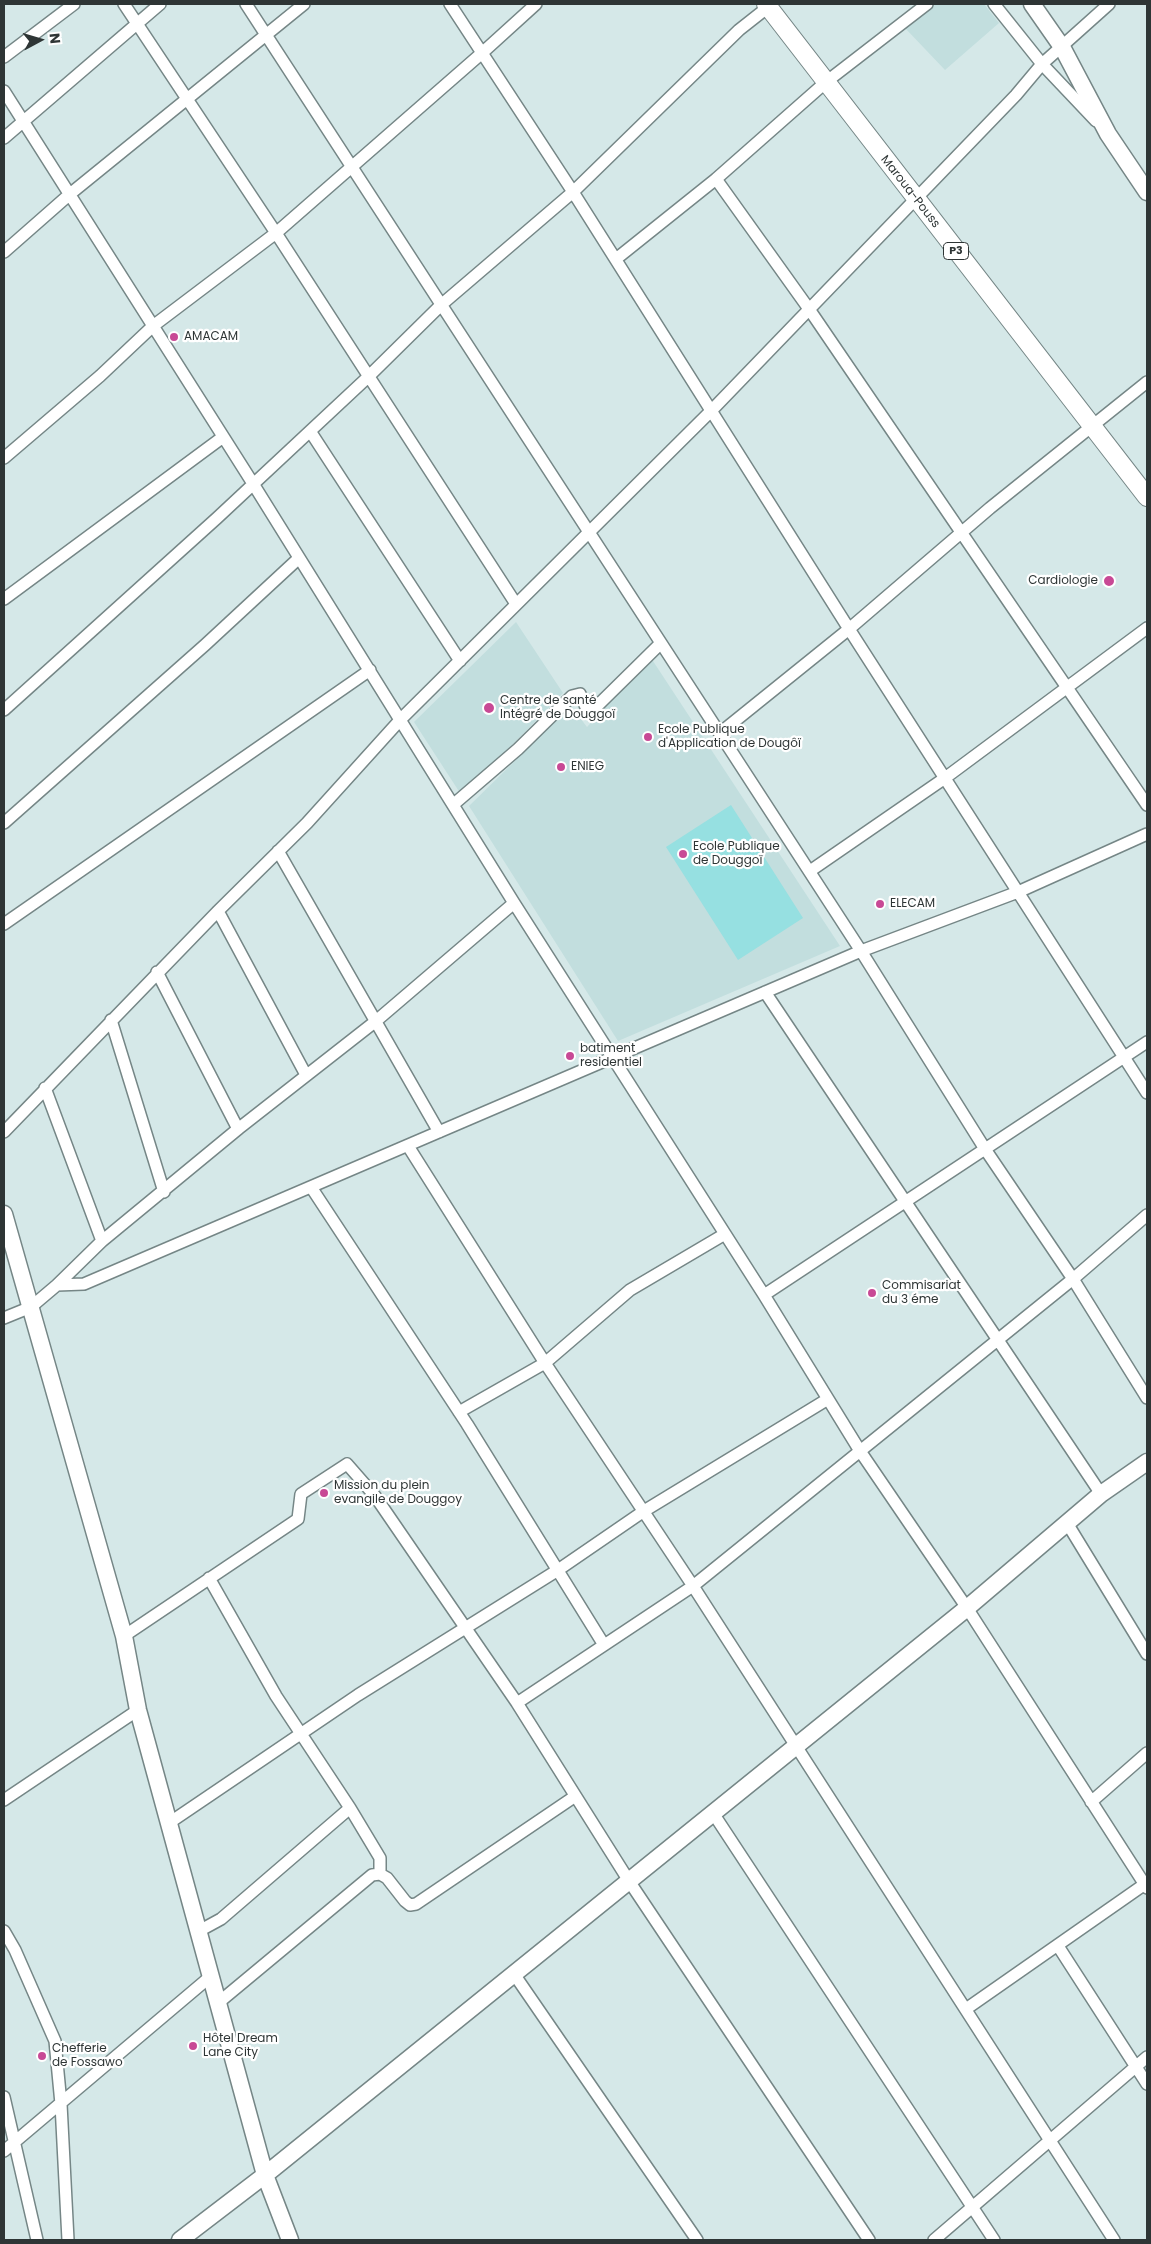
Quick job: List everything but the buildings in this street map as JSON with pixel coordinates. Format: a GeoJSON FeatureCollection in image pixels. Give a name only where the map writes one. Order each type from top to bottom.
{"type":"FeatureCollection","features":[{"type":"Feature","properties":{"kind":"main road","name":"Maroua-Pouss"},"geometry":{"type":"LineString","coordinates":[[768,5],[1091,427],[1147,497]]}},
{"type":"Feature","properties":{"kind":"street"},"geometry":{"type":"LineString","coordinates":[[4,57],[74,4]]}},
{"type":"Feature","properties":{"kind":"street"},"geometry":{"type":"LineString","coordinates":[[124,4],[276,233],[516,604]]}},
{"type":"Feature","properties":{"kind":"street"},"geometry":{"type":"LineString","coordinates":[[4,138],[136,22],[160,4]]}},
{"type":"Feature","properties":{"kind":"street"},"geometry":{"type":"LineString","coordinates":[[246,4],[810,871],[985,1149],[1073,1279],[1147,1398]]}},
{"type":"Feature","properties":{"kind":"street"},"geometry":{"type":"LineString","coordinates":[[4,252],[70,194],[304,4]]}},
{"type":"Feature","properties":{"kind":"street"},"geometry":{"type":"LineString","coordinates":[[450,4],[616,259],[849,629],[1147,1093]]}},
{"type":"Feature","properties":{"kind":"street"},"geometry":{"type":"LineString","coordinates":[[4,458],[100,376],[153,326],[276,233],[536,4]]}},
{"type":"Feature","properties":{"kind":"street"},"geometry":{"type":"LineString","coordinates":[[616,259],[716,179],[826,82],[927,4]]}},
{"type":"Feature","properties":{"kind":"street"},"geometry":{"type":"LineString","coordinates":[[994,4],[1042,64],[1108,134]]}},
{"type":"Feature","properties":{"kind":"street"},"geometry":{"type":"LineString","coordinates":[[1032,4],[1062,48],[1108,134],[1147,192]]}},
{"type":"Feature","properties":{"kind":"street"},"geometry":{"type":"LineString","coordinates":[[4,1132],[157,972],[278,851],[401,719],[516,604],[590,534],[711,411],[1016,95],[1042,64],[1109,4]]}},
{"type":"Feature","properties":{"kind":"street"},"geometry":{"type":"LineString","coordinates":[[4,710],[217,518],[252,482],[368,377],[441,305],[573,192],[739,30],[768,5]]}},
{"type":"Feature","properties":{"kind":"street"},"geometry":{"type":"LineString","coordinates":[[4,91],[401,719],[514,903],[764,1295],[860,1451],[967,1608],[1146,1886],[966,2009]]}},
{"type":"Feature","properties":{"kind":"street"},"geometry":{"type":"LineString","coordinates":[[716,179],[809,309],[1147,805]]}},
{"type":"Feature","properties":{"kind":"street"},"geometry":{"type":"LineString","coordinates":[[720,733],[849,629],[960,533],[1147,382]]}},
{"type":"Feature","properties":{"kind":"street"},"geometry":{"type":"LineString","coordinates":[[310,431],[460,661]]}},
{"type":"Feature","properties":{"kind":"street"},"geometry":{"type":"LineString","coordinates":[[4,599],[223,437]]}},
{"type":"Feature","properties":{"kind":"street"},"geometry":{"type":"LineString","coordinates":[[4,823],[205,645],[299,558]]}},
{"type":"Feature","properties":{"kind":"street"},"geometry":{"type":"LineString","coordinates":[[810,871],[945,778],[1147,628]]}},
{"type":"Feature","properties":{"kind":"street"},"geometry":{"type":"LineString","coordinates":[[454,804],[518,750],[572,696],[580,694],[586,707],[594,709],[661,644]]}},
{"type":"Feature","properties":{"kind":"street"},"geometry":{"type":"LineString","coordinates":[[4,924],[370,670]]}},
{"type":"Feature","properties":{"kind":"street"},"geometry":{"type":"LineString","coordinates":[[57,1285],[84,1284],[861,951],[1018,892],[1147,834]]}},
{"type":"Feature","properties":{"kind":"street"},"geometry":{"type":"LineString","coordinates":[[278,851],[439,1132]]}},
{"type":"Feature","properties":{"kind":"street"},"geometry":{"type":"LineString","coordinates":[[6,1319],[31,1307],[57,1285],[102,1241],[164,1192],[238,1129],[376,1021],[514,903]]}},
{"type":"Feature","properties":{"kind":"street"},"geometry":{"type":"LineString","coordinates":[[218,910],[306,1075]]}},
{"type":"Feature","properties":{"kind":"street"},"geometry":{"type":"LineString","coordinates":[[157,972],[238,1129]]}},
{"type":"Feature","properties":{"kind":"street"},"geometry":{"type":"LineString","coordinates":[[765,992],[1101,1494]]}},
{"type":"Feature","properties":{"kind":"street"},"geometry":{"type":"LineString","coordinates":[[111,1020],[164,1192]]}},
{"type":"Feature","properties":{"kind":"street"},"geometry":{"type":"LineString","coordinates":[[764,1295],[1147,1042]]}},
{"type":"Feature","properties":{"kind":"street"},"geometry":{"type":"LineString","coordinates":[[45,1088],[102,1241]]}},
{"type":"Feature","properties":{"kind":"street"},"geometry":{"type":"LineString","coordinates":[[408,1146],[545,1363],[693,1586],[794,1746],[1114,2240]]}},
{"type":"Feature","properties":{"kind":"street"},"geometry":{"type":"LineString","coordinates":[[312,1187],[459,1412],[604,1645]]}},
{"type":"Feature","properties":{"kind":"street"},"geometry":{"type":"LineString","coordinates":[[4,1214],[124,1636],[138,1710],[218,2003],[266,2175],[290,2240]]}},
{"type":"Feature","properties":{"kind":"street"},"geometry":{"type":"LineString","coordinates":[[517,1703],[693,1586],[1073,1279],[1147,1215]]}},
{"type":"Feature","properties":{"kind":"street"},"geometry":{"type":"LineString","coordinates":[[459,1412],[545,1363],[630,1290],[725,1234]]}},
{"type":"Feature","properties":{"kind":"street"},"geometry":{"type":"LineString","coordinates":[[169,1824],[301,1734],[558,1570],[644,1511],[828,1399]]}},
{"type":"Feature","properties":{"kind":"street"},"geometry":{"type":"LineString","coordinates":[[180,2240],[266,2175],[629,1882],[794,1746],[967,1608],[1101,1494],[1147,1462]]}},
{"type":"Feature","properties":{"kind":"street"},"geometry":{"type":"LineString","coordinates":[[124,1636],[298,1519],[301,1494],[347,1464],[375,1496],[517,1703],[574,1797],[629,1882],[869,2240]]}},
{"type":"Feature","properties":{"kind":"street"},"geometry":{"type":"LineString","coordinates":[[1067,1523],[1147,1654]]}},
{"type":"Feature","properties":{"kind":"street"},"geometry":{"type":"LineString","coordinates":[[210,1578],[276,1696],[350,1808],[380,1858],[380,1874]]}},
{"type":"Feature","properties":{"kind":"street"},"geometry":{"type":"LineString","coordinates":[[4,1800],[138,1710]]}},
{"type":"Feature","properties":{"kind":"street"},"geometry":{"type":"LineString","coordinates":[[1091,1802],[1147,1753]]}},
{"type":"Feature","properties":{"kind":"street"},"geometry":{"type":"LineString","coordinates":[[218,2003],[372,1875],[380,1874],[387,1878],[405,1901],[410,1905],[416,1904],[574,1797]]}},
{"type":"Feature","properties":{"kind":"street"},"geometry":{"type":"LineString","coordinates":[[198,1931],[221,1919],[350,1808]]}},
{"type":"Feature","properties":{"kind":"street"},"geometry":{"type":"LineString","coordinates":[[713,1813],[994,2240]]}},
{"type":"Feature","properties":{"kind":"street"},"geometry":{"type":"LineString","coordinates":[[4,1931],[15,1950],[52,2033],[61,2104],[68,2240]]}},
{"type":"Feature","properties":{"kind":"street"},"geometry":{"type":"LineString","coordinates":[[1058,1946],[1147,2084]]}},
{"type":"Feature","properties":{"kind":"street"},"geometry":{"type":"LineString","coordinates":[[514,1974],[697,2240]]}},
{"type":"Feature","properties":{"kind":"street"},"geometry":{"type":"LineString","coordinates":[[4,2151],[211,1976]]}},
{"type":"Feature","properties":{"kind":"street"},"geometry":{"type":"LineString","coordinates":[[934,2240],[1147,2057]]}},
{"type":"Feature","properties":{"kind":"street"},"geometry":{"type":"LineString","coordinates":[[4,2097],[37,2240]]}},
{"type":"Feature","properties":{"kind":"shaded area"},"geometry":{"type":"Polygon","coordinates":[[[936,4],[984,4],[999,23],[945,70],[905,28],[936,4]]]}},
{"type":"Feature","properties":{"kind":"shaded area","name":"Centre de santé Intégré de Douggoï"},"geometry":{"type":"Polygon","coordinates":[[[516,622],[563,693],[462,796],[414,722],[516,622]]]}},
{"type":"Feature","properties":{"kind":"shaded area","name":"Ecole Publique de Douggoï"},"geometry":{"type":"Polygon","coordinates":[[[651,658],[840,946],[618,1041],[469,806],[571,706],[587,727],[651,658]]]}},
{"type":"Feature","properties":{"kind":"shaded area"},"geometry":{"type":"Polygon","coordinates":[[[731,805],[803,918],[738,960],[666,847],[731,805]]]}},
{"type":"Feature","properties":{"kind":"place","name":"AMACAM"},"geometry":{"type":"Point","coordinates":[174,337]}},
{"type":"Feature","properties":{"kind":"place","name":"Cardiologie"},"geometry":{"type":"Point","coordinates":[1109,581]}},
{"type":"Feature","properties":{"kind":"place","name":"Centre de santé Intégré de Douggoï"},"geometry":{"type":"Point","coordinates":[489,708]}},
{"type":"Feature","properties":{"kind":"place","name":"Ecole Publique d'Application de Dougôï"},"geometry":{"type":"Point","coordinates":[648,737]}},
{"type":"Feature","properties":{"kind":"place","name":"ENIEG"},"geometry":{"type":"Point","coordinates":[561,767]}},
{"type":"Feature","properties":{"kind":"place","name":"Ecole Publique de Douggoï"},"geometry":{"type":"Point","coordinates":[683,854]}},
{"type":"Feature","properties":{"kind":"place","name":"ELECAM"},"geometry":{"type":"Point","coordinates":[880,904]}},
{"type":"Feature","properties":{"kind":"place","name":"batiment residentiel"},"geometry":{"type":"Point","coordinates":[570,1056]}},
{"type":"Feature","properties":{"kind":"place","name":"Commisariat du 3 éme"},"geometry":{"type":"Point","coordinates":[872,1293]}},
{"type":"Feature","properties":{"kind":"place","name":"Mission du plein evangile de Douggoy"},"geometry":{"type":"Point","coordinates":[324,1493]}},
{"type":"Feature","properties":{"kind":"place","name":"Hôtel Dream Lane City"},"geometry":{"type":"Point","coordinates":[193,2046]}},
{"type":"Feature","properties":{"kind":"place","name":"Chefferie de Fossawo"},"geometry":{"type":"Point","coordinates":[42,2056]}}]}
